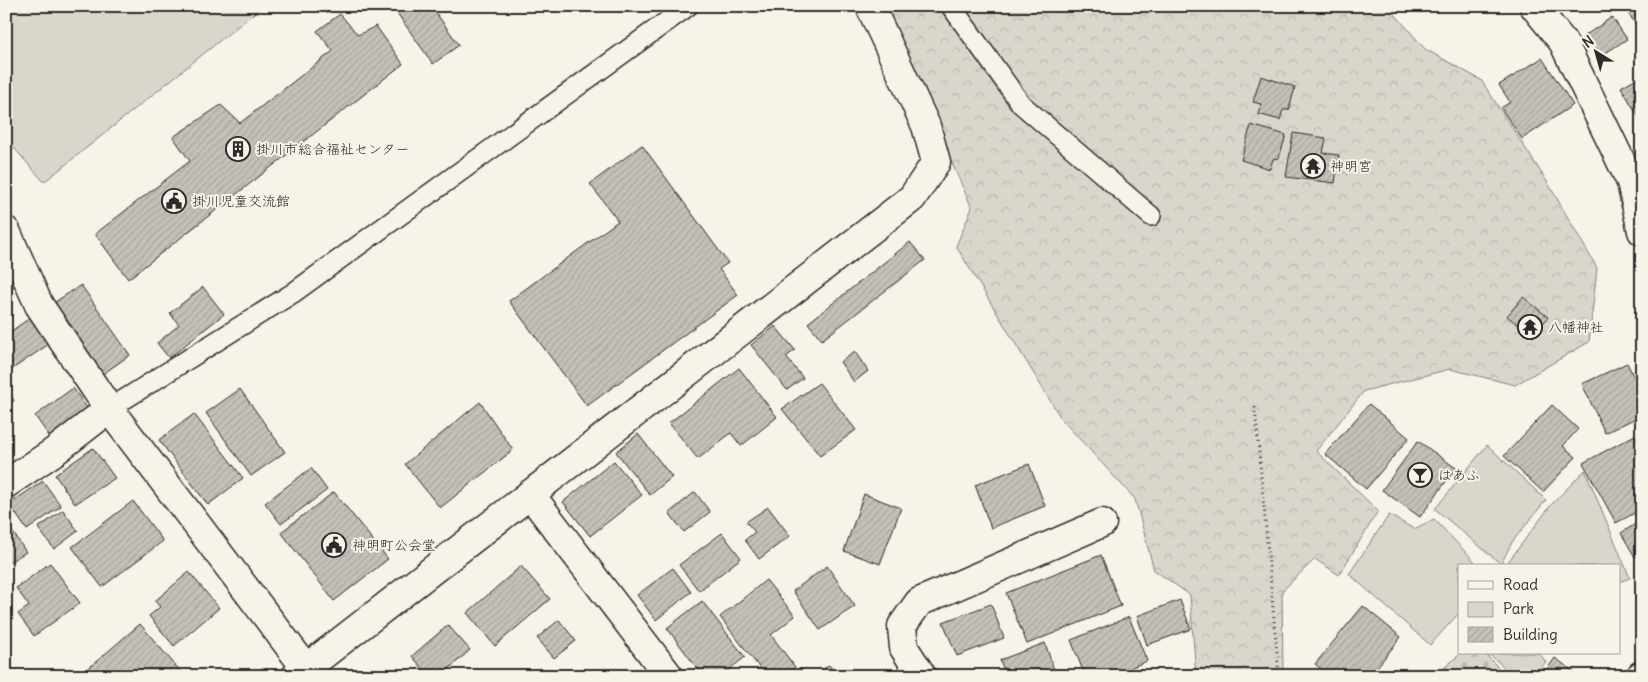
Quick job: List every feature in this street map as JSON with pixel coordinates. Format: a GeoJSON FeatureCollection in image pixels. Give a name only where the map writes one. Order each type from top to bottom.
{"type":"FeatureCollection","features":[{"type":"Feature","properties":{"kind":"street"},"geometry":{"type":"LineString","coordinates":[[6,231],[39,305],[109,409],[300,672],[912,198],[936,162],[926,126],[870,6]]}},
{"type":"Feature","properties":{"kind":"street"},"geometry":{"type":"LineString","coordinates":[[1534,6],[1563,42],[1631,182],[1642,231]]}},
{"type":"Feature","properties":{"kind":"street"},"geometry":{"type":"LineString","coordinates":[[6,484],[55,451],[109,409]]}},
{"type":"Feature","properties":{"kind":"street"},"geometry":{"type":"LineString","coordinates":[[530,494],[669,676]]}},
{"type":"Feature","properties":{"kind":"street"},"geometry":{"type":"LineString","coordinates":[[922,676],[904,648],[902,626],[918,602],[1102,522]]}},
{"type":"Feature","properties":{"kind":"lane"},"geometry":{"type":"LineString","coordinates":[[109,409],[293,293],[688,6]]}},
{"type":"Feature","properties":{"kind":"lane"},"geometry":{"type":"LineString","coordinates":[[951,6],[1021,104],[1151,216]]}},
{"type":"Feature","properties":{"kind":"path"},"geometry":{"type":"LineString","coordinates":[[1255,407],[1278,676]]}},
{"type":"Feature","properties":{"kind":"green space"},"geometry":{"type":"Polygon","coordinates":[[[6,6],[263,6],[44,182],[6,139],[6,6]]]}},
{"type":"Feature","properties":{"kind":"green space"},"geometry":{"type":"Polygon","coordinates":[[[882,6],[1388,6],[1425,49],[1481,80],[1548,183],[1597,268],[1589,342],[1515,385],[1450,369],[1364,391],[1316,451],[1378,511],[1339,575],[1315,559],[1282,591],[1283,676],[1196,676],[1190,595],[1154,570],[1135,499],[1062,420],[956,246],[972,208],[882,6]]]}},
{"type":"Feature","properties":{"kind":"green space"},"geometry":{"type":"Polygon","coordinates":[[[1487,445],[1546,500],[1512,542],[1501,564],[1435,509],[1487,445]]]}},
{"type":"Feature","properties":{"kind":"green space"},"geometry":{"type":"Polygon","coordinates":[[[1585,470],[1630,578],[1620,582],[1620,564],[1507,564],[1551,505],[1585,470]]]}},
{"type":"Feature","properties":{"kind":"green space"},"geometry":{"type":"Polygon","coordinates":[[[1389,515],[1414,529],[1434,519],[1477,564],[1458,564],[1458,614],[1430,645],[1349,574],[1389,515]]]}},
{"type":"Feature","properties":{"kind":"green space"},"geometry":{"type":"Polygon","coordinates":[[[1460,654],[1485,654],[1507,676],[1435,676],[1460,654]]]}},
{"type":"Feature","properties":{"kind":"green space"},"geometry":{"type":"Polygon","coordinates":[[[1489,654],[1540,654],[1546,662],[1534,676],[1514,676],[1489,654]]]}},
{"type":"Feature","properties":{"kind":"building"},"geometry":{"type":"Polygon","coordinates":[[[392,6],[431,6],[459,45],[433,64],[392,6]]]}},
{"type":"Feature","properties":{"kind":"building"},"geometry":{"type":"Polygon","coordinates":[[[1623,6],[1642,6],[1642,33],[1623,6]]]}},
{"type":"Feature","properties":{"kind":"building","name":"掛川市総合福祉センター"},"geometry":{"type":"Polygon","coordinates":[[[340,14],[358,35],[376,26],[403,64],[128,279],[95,234],[190,161],[173,137],[221,105],[240,123],[333,51],[317,31],[340,14]]]}},
{"type":"Feature","properties":{"kind":"building"},"geometry":{"type":"Polygon","coordinates":[[[1612,17],[1627,39],[1601,56],[1586,35],[1612,17]]]}},
{"type":"Feature","properties":{"kind":"building"},"geometry":{"type":"Polygon","coordinates":[[[1542,58],[1573,105],[1522,139],[1501,108],[1510,102],[1499,85],[1542,58]]]}},
{"type":"Feature","properties":{"kind":"building"},"geometry":{"type":"Polygon","coordinates":[[[1642,75],[1642,119],[1640,119],[1621,87],[1642,75]]]}},
{"type":"Feature","properties":{"kind":"building"},"geometry":{"type":"Polygon","coordinates":[[[1261,76],[1295,87],[1289,110],[1283,110],[1280,120],[1258,114],[1261,104],[1253,102],[1261,76]]]}},
{"type":"Feature","properties":{"kind":"building"},"geometry":{"type":"Polygon","coordinates":[[[1251,125],[1286,135],[1279,158],[1273,159],[1270,169],[1241,160],[1251,125]]]}},
{"type":"Feature","properties":{"kind":"building","name":"神明宮"},"geometry":{"type":"Polygon","coordinates":[[[1293,133],[1326,138],[1323,153],[1339,155],[1335,183],[1286,177],[1293,133]]]}},
{"type":"Feature","properties":{"kind":"building"},"geometry":{"type":"Polygon","coordinates":[[[642,145],[728,263],[719,269],[738,295],[587,406],[509,301],[618,221],[590,184],[642,145]]]}},
{"type":"Feature","properties":{"kind":"building"},"geometry":{"type":"Polygon","coordinates":[[[910,242],[925,260],[822,340],[808,323],[910,242]]]}},
{"type":"Feature","properties":{"kind":"building"},"geometry":{"type":"Polygon","coordinates":[[[6,246],[25,281],[6,291],[6,246]]]}},
{"type":"Feature","properties":{"kind":"building"},"geometry":{"type":"Polygon","coordinates":[[[81,285],[130,355],[97,378],[49,306],[81,285]]]}},
{"type":"Feature","properties":{"kind":"building"},"geometry":{"type":"Polygon","coordinates":[[[203,287],[224,314],[169,358],[157,343],[179,325],[170,313],[203,287]]]}},
{"type":"Feature","properties":{"kind":"building","name":"八幡神社"},"geometry":{"type":"Polygon","coordinates":[[[1523,297],[1548,317],[1533,337],[1507,316],[1523,297]]]}},
{"type":"Feature","properties":{"kind":"building"},"geometry":{"type":"Polygon","coordinates":[[[31,317],[49,344],[8,372],[6,369],[6,335],[31,317]]]}},
{"type":"Feature","properties":{"kind":"building"},"geometry":{"type":"Polygon","coordinates":[[[775,326],[795,350],[786,357],[803,378],[787,390],[751,345],[775,326]]]}},
{"type":"Feature","properties":{"kind":"building"},"geometry":{"type":"Polygon","coordinates":[[[855,352],[868,371],[854,382],[840,362],[855,352]]]}},
{"type":"Feature","properties":{"kind":"building"},"geometry":{"type":"Polygon","coordinates":[[[1627,363],[1642,393],[1642,415],[1605,433],[1582,384],[1627,363]]]}},
{"type":"Feature","properties":{"kind":"building"},"geometry":{"type":"Polygon","coordinates":[[[739,368],[777,417],[741,446],[731,433],[698,459],[669,423],[739,368]]]}},
{"type":"Feature","properties":{"kind":"building"},"geometry":{"type":"Polygon","coordinates":[[[819,383],[856,430],[820,456],[782,409],[819,383]]]}},
{"type":"Feature","properties":{"kind":"building"},"geometry":{"type":"Polygon","coordinates":[[[6,386],[14,401],[7,404],[6,415],[6,386]]]}},
{"type":"Feature","properties":{"kind":"building"},"geometry":{"type":"Polygon","coordinates":[[[73,388],[92,415],[54,443],[35,416],[73,388]]]}},
{"type":"Feature","properties":{"kind":"building"},"geometry":{"type":"Polygon","coordinates":[[[240,389],[285,452],[251,476],[206,413],[240,389]]]}},
{"type":"Feature","properties":{"kind":"building"},"geometry":{"type":"Polygon","coordinates":[[[480,402],[513,450],[440,508],[405,464],[480,402]]]}},
{"type":"Feature","properties":{"kind":"building"},"geometry":{"type":"Polygon","coordinates":[[[1369,404],[1409,438],[1366,489],[1325,454],[1369,404]]]}},
{"type":"Feature","properties":{"kind":"building"},"geometry":{"type":"Polygon","coordinates":[[[1552,405],[1578,429],[1563,446],[1576,457],[1543,492],[1504,456],[1552,405]]]}},
{"type":"Feature","properties":{"kind":"building"},"geometry":{"type":"Polygon","coordinates":[[[194,414],[243,478],[208,505],[159,440],[194,414]]]}},
{"type":"Feature","properties":{"kind":"building"},"geometry":{"type":"Polygon","coordinates":[[[638,434],[672,477],[650,495],[616,452],[638,434]]]}},
{"type":"Feature","properties":{"kind":"building"},"geometry":{"type":"Polygon","coordinates":[[[1635,435],[1642,448],[1642,509],[1616,523],[1583,463],[1635,435]]]}},
{"type":"Feature","properties":{"kind":"building"},"geometry":{"type":"Polygon","coordinates":[[[1418,441],[1456,468],[1420,517],[1382,490],[1418,441]]]}},
{"type":"Feature","properties":{"kind":"building"},"geometry":{"type":"Polygon","coordinates":[[[93,448],[115,478],[75,504],[55,475],[93,448]]]}},
{"type":"Feature","properties":{"kind":"building"},"geometry":{"type":"Polygon","coordinates":[[[614,461],[642,495],[590,536],[563,502],[614,461]]]}},
{"type":"Feature","properties":{"kind":"building"},"geometry":{"type":"Polygon","coordinates":[[[1029,464],[1045,506],[991,528],[975,485],[1029,464]]]}},
{"type":"Feature","properties":{"kind":"building"},"geometry":{"type":"Polygon","coordinates":[[[311,468],[327,490],[281,524],[265,503],[311,468]]]}},
{"type":"Feature","properties":{"kind":"building"},"geometry":{"type":"Polygon","coordinates":[[[43,481],[61,506],[27,530],[9,504],[43,481]]]}},
{"type":"Feature","properties":{"kind":"building","name":"神明町公会堂"},"geometry":{"type":"Polygon","coordinates":[[[334,492],[388,559],[334,601],[281,532],[334,492]]]}},
{"type":"Feature","properties":{"kind":"building"},"geometry":{"type":"Polygon","coordinates":[[[695,492],[710,512],[684,532],[669,513],[695,492]]]}},
{"type":"Feature","properties":{"kind":"building"},"geometry":{"type":"Polygon","coordinates":[[[864,494],[901,508],[880,564],[844,551],[864,494]]]}},
{"type":"Feature","properties":{"kind":"building"},"geometry":{"type":"Polygon","coordinates":[[[133,501],[163,541],[102,587],[72,547],[133,501]]]}},
{"type":"Feature","properties":{"kind":"building"},"geometry":{"type":"Polygon","coordinates":[[[768,507],[790,536],[759,559],[745,540],[755,532],[746,522],[768,507]]]}},
{"type":"Feature","properties":{"kind":"building"},"geometry":{"type":"Polygon","coordinates":[[[63,510],[78,531],[54,549],[38,528],[63,510]]]}},
{"type":"Feature","properties":{"kind":"building"},"geometry":{"type":"Polygon","coordinates":[[[1642,520],[1642,553],[1635,557],[1621,533],[1642,520]]]}},
{"type":"Feature","properties":{"kind":"building"},"geometry":{"type":"Polygon","coordinates":[[[10,528],[26,552],[6,564],[6,531],[10,528]]]}},
{"type":"Feature","properties":{"kind":"building"},"geometry":{"type":"Polygon","coordinates":[[[722,533],[741,558],[699,591],[679,565],[722,533]]]}},
{"type":"Feature","properties":{"kind":"building"},"geometry":{"type":"Polygon","coordinates":[[[1101,555],[1121,606],[1027,644],[1006,593],[1101,555]]]}},
{"type":"Feature","properties":{"kind":"building"},"geometry":{"type":"Polygon","coordinates":[[[50,563],[80,603],[34,636],[18,614],[29,606],[16,588],[50,563]]]}},
{"type":"Feature","properties":{"kind":"building"},"geometry":{"type":"Polygon","coordinates":[[[521,566],[550,599],[495,646],[467,613],[521,566]]]}},
{"type":"Feature","properties":{"kind":"building"},"geometry":{"type":"Polygon","coordinates":[[[827,566],[855,606],[820,630],[793,591],[827,566]]]}},
{"type":"Feature","properties":{"kind":"building"},"geometry":{"type":"Polygon","coordinates":[[[673,568],[691,592],[656,620],[637,595],[673,568]]]}},
{"type":"Feature","properties":{"kind":"building"},"geometry":{"type":"Polygon","coordinates":[[[189,572],[219,608],[174,646],[149,616],[160,607],[155,601],[189,572]]]}},
{"type":"Feature","properties":{"kind":"building"},"geometry":{"type":"Polygon","coordinates":[[[766,580],[795,616],[771,635],[795,667],[785,676],[766,676],[720,617],[766,580]]]}},
{"type":"Feature","properties":{"kind":"building"},"geometry":{"type":"Polygon","coordinates":[[[1180,600],[1191,629],[1147,645],[1137,616],[1180,600]]]}},
{"type":"Feature","properties":{"kind":"building"},"geometry":{"type":"Polygon","coordinates":[[[702,601],[745,657],[721,676],[703,676],[667,628],[702,601]]]}},
{"type":"Feature","properties":{"kind":"building"},"geometry":{"type":"Polygon","coordinates":[[[991,604],[1004,638],[957,656],[943,622],[991,604]]]}},
{"type":"Feature","properties":{"kind":"building"},"geometry":{"type":"Polygon","coordinates":[[[1363,606],[1401,637],[1370,676],[1330,676],[1315,664],[1363,606]]]}},
{"type":"Feature","properties":{"kind":"building"},"geometry":{"type":"Polygon","coordinates":[[[1129,617],[1147,661],[1110,676],[1085,676],[1071,640],[1129,617]]]}},
{"type":"Feature","properties":{"kind":"building"},"geometry":{"type":"Polygon","coordinates":[[[559,620],[576,641],[554,658],[537,638],[559,620]]]}},
{"type":"Feature","properties":{"kind":"building"},"geometry":{"type":"Polygon","coordinates":[[[140,624],[181,672],[176,676],[88,676],[84,672],[140,624]]]}},
{"type":"Feature","properties":{"kind":"building"},"geometry":{"type":"Polygon","coordinates":[[[448,625],[470,650],[441,676],[429,676],[412,656],[448,625]]]}},
{"type":"Feature","properties":{"kind":"building"},"geometry":{"type":"Polygon","coordinates":[[[1045,643],[1056,676],[1006,676],[1000,660],[1045,643]]]}},
{"type":"Feature","properties":{"kind":"building"},"geometry":{"type":"Polygon","coordinates":[[[1555,658],[1580,676],[1542,676],[1555,658]]]}},
{"type":"Feature","properties":{"kind":"building"},"geometry":{"type":"Polygon","coordinates":[[[829,665],[837,676],[814,676],[829,665]]]}},
{"type":"Feature","properties":{"kind":"place","name":"掛川市総合福祉センター"},"geometry":{"type":"Point","coordinates":[238,149]}},
{"type":"Feature","properties":{"kind":"place","name":"神明宮"},"geometry":{"type":"Point","coordinates":[1313,166]}},
{"type":"Feature","properties":{"kind":"place","name":"掛川児童交流館"},"geometry":{"type":"Point","coordinates":[174,201]}},
{"type":"Feature","properties":{"kind":"place","name":"八幡神社"},"geometry":{"type":"Point","coordinates":[1530,327]}},
{"type":"Feature","properties":{"kind":"place","name":"はあふ"},"geometry":{"type":"Point","coordinates":[1420,475]}},
{"type":"Feature","properties":{"kind":"place","name":"神明町公会堂"},"geometry":{"type":"Point","coordinates":[334,545]}}]}
